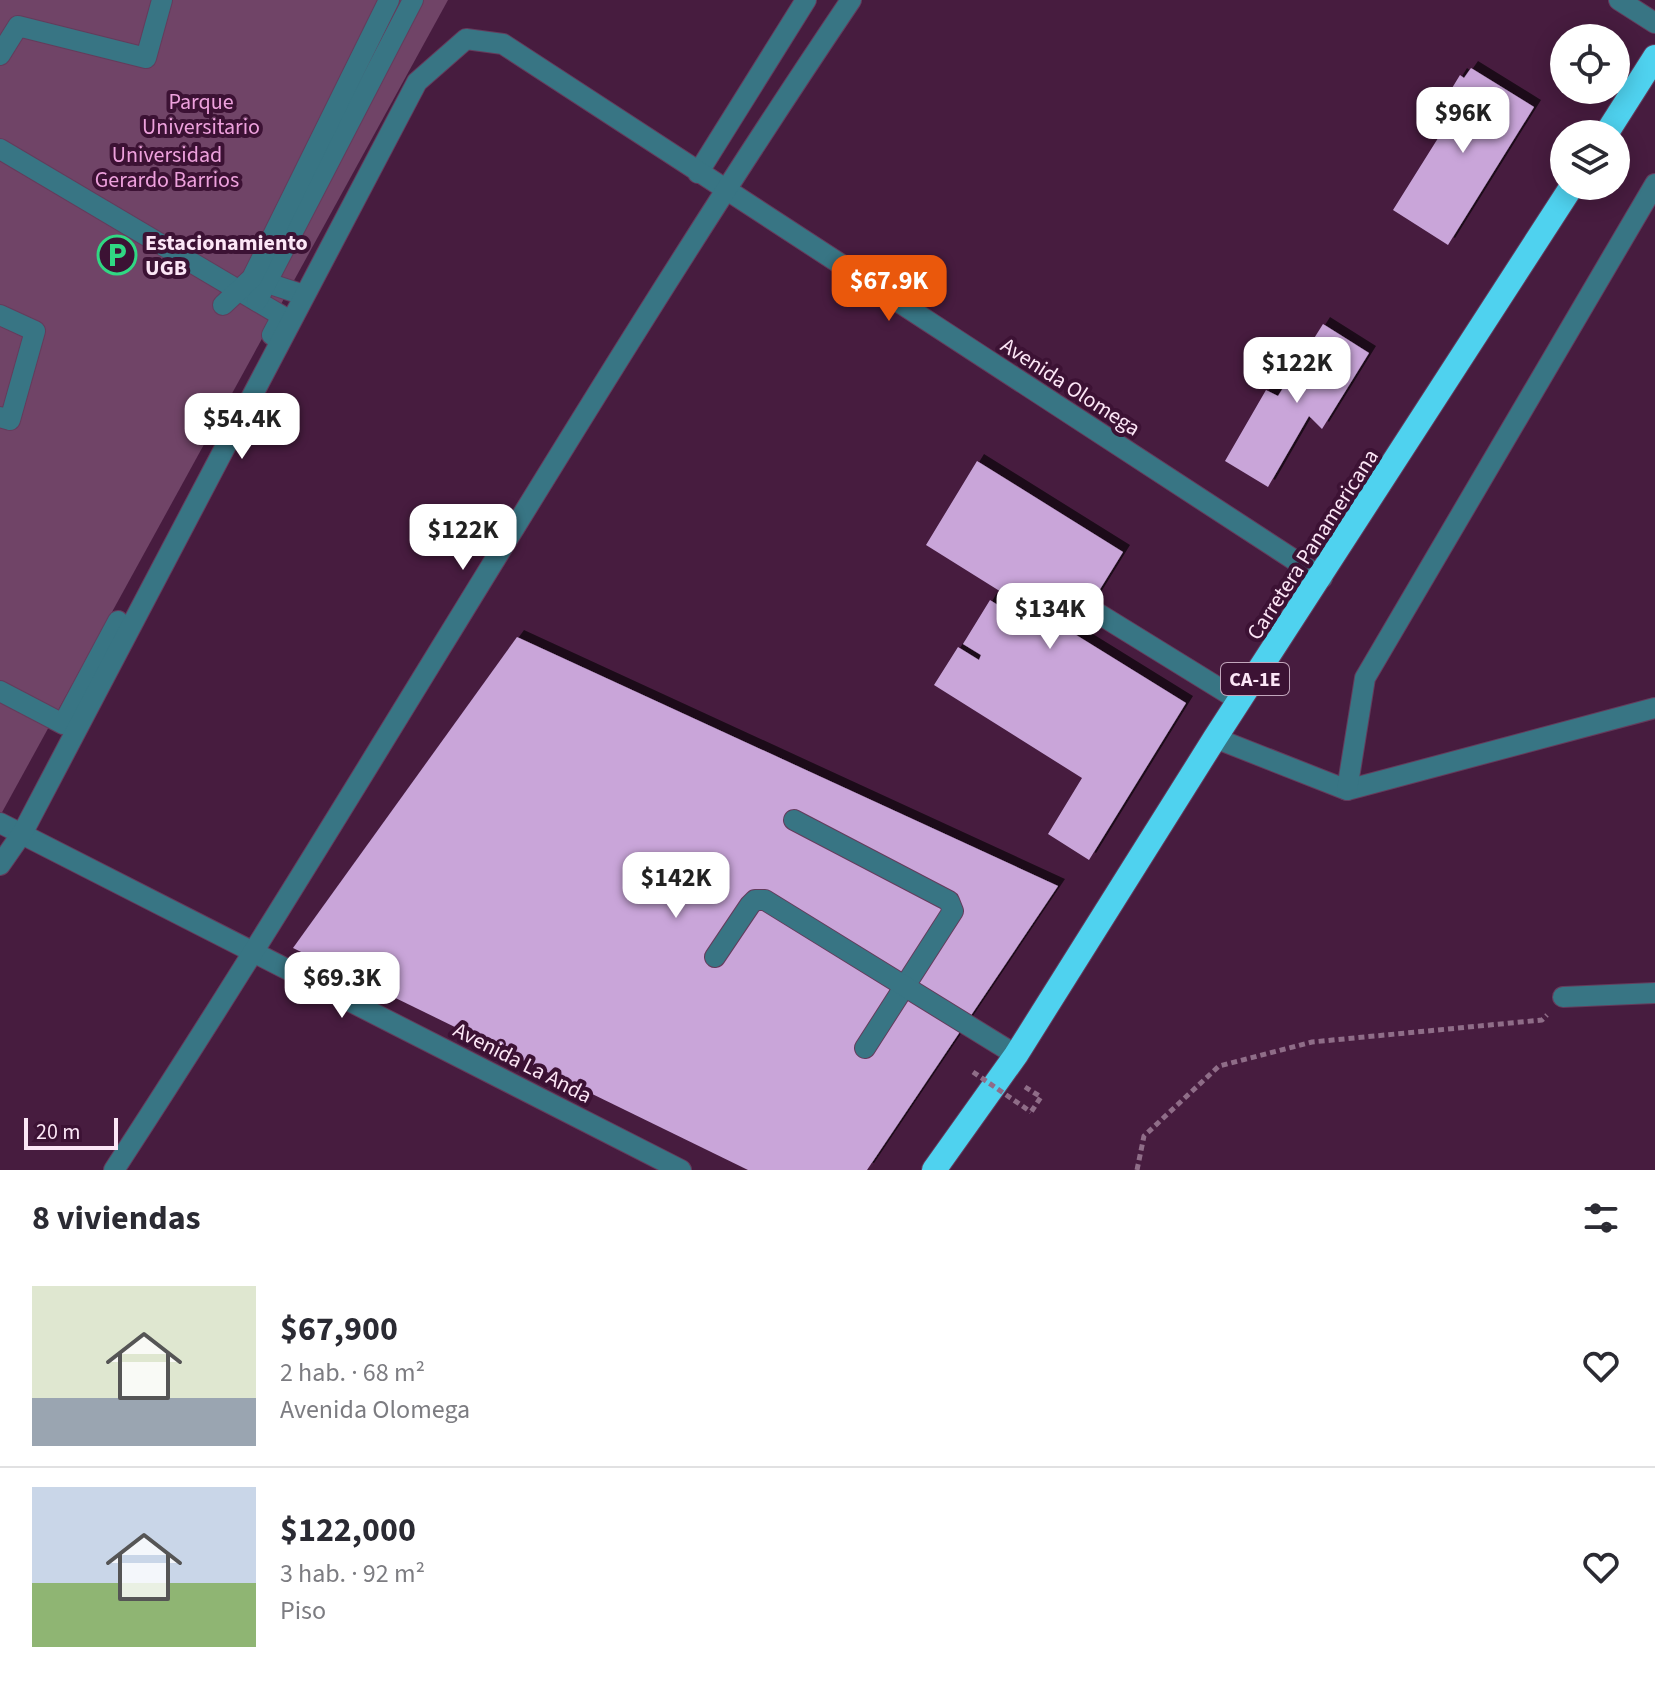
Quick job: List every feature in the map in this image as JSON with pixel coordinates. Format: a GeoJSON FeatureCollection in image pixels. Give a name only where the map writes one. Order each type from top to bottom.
{"type":"FeatureCollection","features":[{"type":"Feature","properties":{"kind":"highway"},"geometry":{"type":"LineString","coordinates":[[1615,120],[1655,57]]}},
{"type":"Feature","properties":{"kind":"highway","name":"Carretera Panamericana"},"geometry":{"type":"LineString","coordinates":[[934,1170],[1016,1055],[1215,738],[1322,578],[1563,200]]}},
{"type":"Feature","properties":{"kind":"street"},"geometry":{"type":"LineString","coordinates":[[0,55],[18,26],[146,58],[162,0]]}},
{"type":"Feature","properties":{"kind":"street"},"geometry":{"type":"LineString","coordinates":[[698,173],[806,0]]}},
{"type":"Feature","properties":{"kind":"street"},"geometry":{"type":"LineString","coordinates":[[114,1170],[257,951],[723,189],[851,0]]}},
{"type":"Feature","properties":{"kind":"street"},"geometry":{"type":"LineString","coordinates":[[1619,0],[1655,23]]}},
{"type":"Feature","properties":{"kind":"street"},"geometry":{"type":"LineString","coordinates":[[223,305],[254,288],[410,7],[387,1],[254,288]]}},
{"type":"Feature","properties":{"kind":"street","name":"Avenida Olomega"},"geometry":{"type":"LineString","coordinates":[[304,295],[417,82],[466,39],[503,44],[1322,578]]}},
{"type":"Feature","properties":{"kind":"street"},"geometry":{"type":"LineString","coordinates":[[0,149],[254,288],[282,316],[63,724],[0,691]]}},
{"type":"Feature","properties":{"kind":"street"},"geometry":{"type":"LineString","coordinates":[[1347,790],[1365,678],[1655,184]]}},
{"type":"Feature","properties":{"kind":"street"},"geometry":{"type":"LineString","coordinates":[[0,865],[23,832],[304,295],[254,288]]}},
{"type":"Feature","properties":{"kind":"street"},"geometry":{"type":"LineString","coordinates":[[0,315],[35,331],[10,420],[0,417]]}},
{"type":"Feature","properties":{"kind":"street"},"geometry":{"type":"LineString","coordinates":[[1099,614],[1240,701]]}},
{"type":"Feature","properties":{"kind":"street"},"geometry":{"type":"LineString","coordinates":[[1215,738],[1347,790],[1655,708]]}},
{"type":"Feature","properties":{"kind":"street"},"geometry":{"type":"LineString","coordinates":[[794,820],[949,901],[953,911],[865,1048]]}},
{"type":"Feature","properties":{"kind":"street","name":"Avenida La Anda"},"geometry":{"type":"LineString","coordinates":[[0,823],[257,951],[681,1170]]}},
{"type":"Feature","properties":{"kind":"street"},"geometry":{"type":"LineString","coordinates":[[715,957],[750,905],[755,900],[765,900],[908,985],[1016,1055]]}},
{"type":"Feature","properties":{"kind":"street"},"geometry":{"type":"LineString","coordinates":[[1563,997],[1655,993]]}},
{"type":"Feature","properties":{"kind":"path"},"geometry":{"type":"LineString","coordinates":[[1137,1170],[1144,1136],[1219,1066],[1312,1042],[1542,1020],[1563,997]]}},
{"type":"Feature","properties":{"kind":"path"},"geometry":{"type":"LineString","coordinates":[[973,1072],[1031,1112]]}},
{"type":"Feature","properties":{"kind":"green space","name":"Universidad Gerardo Barrios"},"geometry":{"type":"Polygon","coordinates":[[[0,0],[448,0],[0,816],[0,0]]]}},
{"type":"Feature","properties":{"kind":"building"},"geometry":{"type":"Polygon","coordinates":[[[1471,68],[1534,107],[1448,245],[1393,210],[1450,119],[1438,111],[1460,75],[1464,78],[1471,68]]]}},
{"type":"Feature","properties":{"kind":"building"},"geometry":{"type":"Polygon","coordinates":[[[1323,324],[1369,353],[1322,429],[1309,416],[1268,487],[1225,461],[1266,390],[1278,396],[1323,324]]]}},
{"type":"Feature","properties":{"kind":"building"},"geometry":{"type":"Polygon","coordinates":[[[977,461],[1123,552],[1073,633],[1186,703],[1089,860],[1048,834],[1082,778],[934,685],[958,647],[979,660],[981,655],[963,644],[990,600],[1018,618],[1025,607],[926,545],[977,461]]]}},
{"type":"Feature","properties":{"kind":"building"},"geometry":{"type":"Polygon","coordinates":[[[517,637],[1058,886],[867,1170],[748,1170],[293,948],[517,637]]]}},
{"type":"Feature","properties":{"kind":"place","name":"Estacionamiento UGB"},"geometry":{"type":"Point","coordinates":[117,255]}},
{"type":"Feature","properties":{"kind":"park label","name":"Parque Universitario"},"geometry":{"type":"Point","coordinates":[201,114]}}]}
